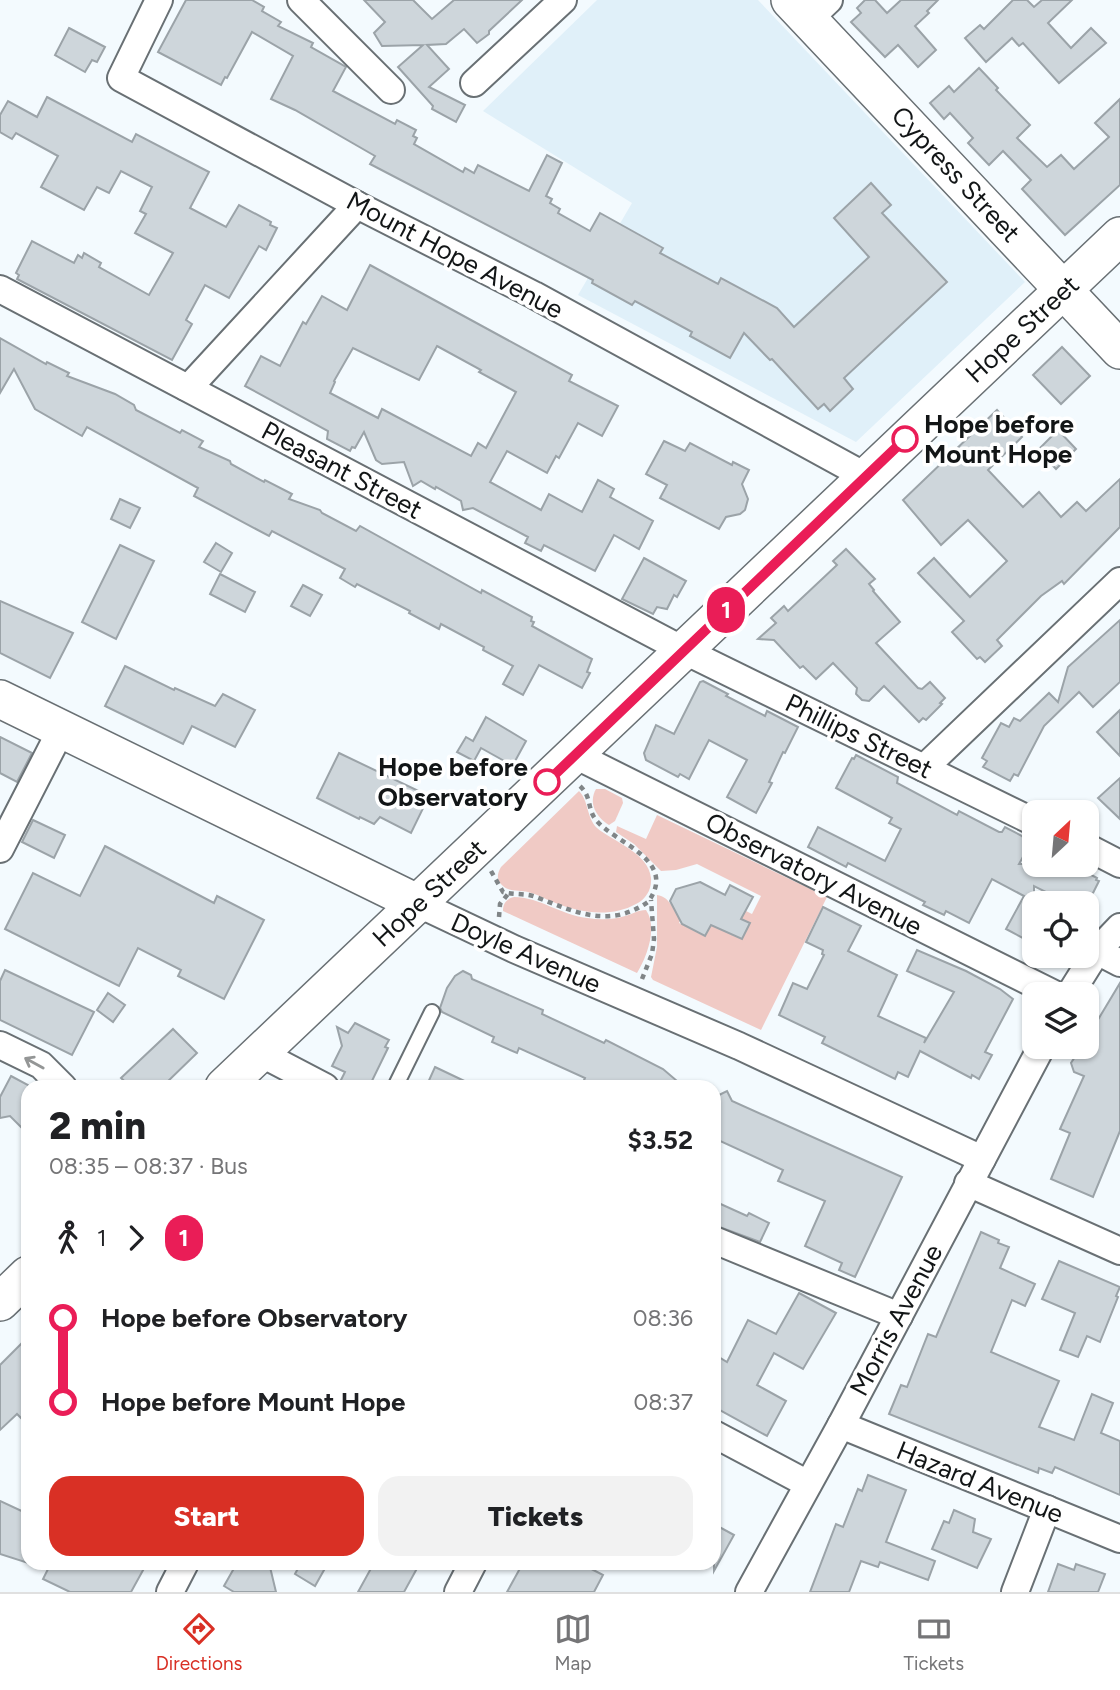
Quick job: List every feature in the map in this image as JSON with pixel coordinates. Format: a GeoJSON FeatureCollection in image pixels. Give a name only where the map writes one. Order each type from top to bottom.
{"type":"FeatureCollection","features":[{"type":"Feature","properties":{"kind":"main road","name":"Cypress Street"},"geometry":{"type":"LineString","coordinates":[[809,6],[1120,350]]}},
{"type":"Feature","properties":{"kind":"main road","name":"Hope Street"},"geometry":{"type":"LineString","coordinates":[[231,1080],[419,904],[577,770],[685,651],[865,476],[1120,236]]}},
{"type":"Feature","properties":{"kind":"main road","name":"Doyle Avenue"},"geometry":{"type":"LineString","coordinates":[[0,699],[419,904]]}},
{"type":"Feature","properties":{"kind":"main road"},"geometry":{"type":"LineString","coordinates":[[0,1302],[21,1282]]}},
{"type":"Feature","properties":{"kind":"street"},"geometry":{"type":"LineString","coordinates":[[301,0],[391,90]]}},
{"type":"Feature","properties":{"kind":"street"},"geometry":{"type":"LineString","coordinates":[[474,83],[563,0]]}},
{"type":"Feature","properties":{"kind":"street","name":"Mount Hope Avenue"},"geometry":{"type":"LineString","coordinates":[[153,3],[121,78],[357,205],[534,295],[865,476]]}},
{"type":"Feature","properties":{"kind":"street"},"geometry":{"type":"LineString","coordinates":[[186,387],[357,205]]}},
{"type":"Feature","properties":{"kind":"street","name":"Pleasant Street"},"geometry":{"type":"LineString","coordinates":[[0,289],[685,651]]}},
{"type":"Feature","properties":{"kind":"street"},"geometry":{"type":"LineString","coordinates":[[925,768],[1120,581]]}},
{"type":"Feature","properties":{"kind":"street","name":"Phillips Street"},"geometry":{"type":"LineString","coordinates":[[685,651],[1022,816]]}},
{"type":"Feature","properties":{"kind":"street"},"geometry":{"type":"LineString","coordinates":[[0,849],[61,730]]}},
{"type":"Feature","properties":{"kind":"street","name":"Observatory Avenue"},"geometry":{"type":"LineString","coordinates":[[577,770],[1028,982]]}},
{"type":"Feature","properties":{"kind":"street"},"geometry":{"type":"LineString","coordinates":[[1099,854],[1120,864]]}},
{"type":"Feature","properties":{"kind":"street","name":"Doyle Avenue"},"geometry":{"type":"LineString","coordinates":[[419,904],[514,949],[739,1046],[982,1159]]}},
{"type":"Feature","properties":{"kind":"street"},"geometry":{"type":"LineString","coordinates":[[1099,949],[1120,928]]}},
{"type":"Feature","properties":{"kind":"street"},"geometry":{"type":"LineString","coordinates":[[1099,952],[1120,963]]}},
{"type":"Feature","properties":{"kind":"street"},"geometry":{"type":"LineString","coordinates":[[0,1045],[41,1065],[56,1080]]}},
{"type":"Feature","properties":{"kind":"street"},"geometry":{"type":"LineString","coordinates":[[260,1053],[311,1080]]}},
{"type":"Feature","properties":{"kind":"street","name":"Morris Avenue"},"geometry":{"type":"LineString","coordinates":[[749,1592],[841,1426],[1035,1059]]}},
{"type":"Feature","properties":{"kind":"street"},"geometry":{"type":"LineString","coordinates":[[968,1183],[1120,1251]]}},
{"type":"Feature","properties":{"kind":"street"},"geometry":{"type":"LineString","coordinates":[[721,1243],[899,1316]]}},
{"type":"Feature","properties":{"kind":"street","name":"Hazard Avenue"},"geometry":{"type":"LineString","coordinates":[[841,1426],[1120,1539]]}},
{"type":"Feature","properties":{"kind":"street"},"geometry":{"type":"LineString","coordinates":[[721,1438],[808,1484]]}},
{"type":"Feature","properties":{"kind":"street"},"geometry":{"type":"LineString","coordinates":[[1015,1592],[1047,1509]]}},
{"type":"Feature","properties":{"kind":"street"},"geometry":{"type":"LineString","coordinates":[[170,1592],[182,1570]]}},
{"type":"Feature","properties":{"kind":"street"},"geometry":{"type":"LineString","coordinates":[[458,1592],[469,1570]]}},
{"type":"Feature","properties":{"kind":"lane"},"geometry":{"type":"LineString","coordinates":[[398,1080],[432,1012]]}},
{"type":"Feature","properties":{"kind":"path"},"geometry":{"type":"LineString","coordinates":[[577,770],[598,823],[630,844],[654,871],[657,886],[651,899],[654,939],[649,965],[641,982]]}},
{"type":"Feature","properties":{"kind":"path"},"geometry":{"type":"LineString","coordinates":[[491,871],[501,890],[536,897],[569,912],[585,915],[620,914],[651,899]]}},
{"type":"Feature","properties":{"kind":"path"},"geometry":{"type":"LineString","coordinates":[[499,917],[500,904],[509,893]]}},
{"type":"Feature","properties":{"kind":"shaded area"},"geometry":{"type":"Polygon","coordinates":[[[597,0],[758,0],[1025,282],[856,442],[578,295],[632,203],[483,111],[597,0]]]}},
{"type":"Feature","properties":{"kind":"shaded area"},"geometry":{"type":"Polygon","coordinates":[[[596,789],[605,789],[622,798],[623,803],[615,821],[609,825],[600,818],[593,804],[596,789]]]}},
{"type":"Feature","properties":{"kind":"shaded area"},"geometry":{"type":"Polygon","coordinates":[[[579,791],[597,828],[629,848],[649,869],[650,886],[640,902],[616,911],[573,909],[531,893],[508,889],[498,879],[501,867],[579,791]]]}},
{"type":"Feature","properties":{"kind":"shaded area"},"geometry":{"type":"Polygon","coordinates":[[[657,815],[827,897],[761,1030],[651,977],[657,947],[657,895],[665,898],[682,916],[679,923],[704,936],[711,925],[741,939],[749,924],[741,919],[746,911],[752,914],[761,896],[697,864],[661,871],[634,844],[616,832],[617,826],[646,839],[657,815]]]}},
{"type":"Feature","properties":{"kind":"shaded area"},"geometry":{"type":"Polygon","coordinates":[[[514,897],[592,919],[616,918],[646,910],[651,933],[647,951],[637,973],[503,911],[506,902],[514,897]]]}},
{"type":"Feature","properties":{"kind":"building"},"geometry":{"type":"Polygon","coordinates":[[[186,0],[252,0],[264,7],[262,11],[281,22],[278,26],[313,43],[311,47],[346,67],[333,91],[395,124],[397,120],[416,130],[413,136],[417,138],[414,144],[463,172],[465,168],[474,173],[478,165],[529,191],[547,155],[562,163],[546,196],[552,199],[550,203],[560,209],[558,213],[590,231],[600,213],[663,248],[660,253],[718,284],[721,278],[777,308],[794,327],[869,257],[834,218],[871,183],[891,205],[882,213],[947,282],[844,378],[853,389],[830,411],[824,404],[818,409],[744,333],[730,358],[690,336],[692,332],[635,301],[632,305],[592,283],[593,280],[370,164],[375,156],[271,99],[293,56],[252,32],[221,85],[158,52],[186,0]]]}},
{"type":"Feature","properties":{"kind":"building"},"geometry":{"type":"Polygon","coordinates":[[[364,0],[413,0],[432,19],[454,0],[522,0],[477,43],[464,29],[446,44],[427,45],[449,69],[429,87],[465,105],[456,122],[432,109],[433,106],[398,67],[423,45],[382,46],[374,33],[385,22],[364,0]]]}},
{"type":"Feature","properties":{"kind":"building"},"geometry":{"type":"Polygon","coordinates":[[[865,0],[875,0],[887,13],[901,0],[938,0],[915,26],[936,50],[918,67],[898,45],[885,57],[851,22],[861,13],[857,8],[865,0]]]}},
{"type":"Feature","properties":{"kind":"building"},"geometry":{"type":"Polygon","coordinates":[[[1013,0],[1027,0],[1034,7],[1042,0],[1072,0],[1048,23],[1071,48],[1091,28],[1106,43],[1059,83],[1023,43],[1019,46],[1012,38],[986,62],[965,38],[980,25],[984,29],[1013,0]]]}},
{"type":"Feature","properties":{"kind":"building"},"geometry":{"type":"Polygon","coordinates":[[[69,28],[105,47],[97,62],[92,60],[85,72],[55,55],[69,28]]]}},
{"type":"Feature","properties":{"kind":"building"},"geometry":{"type":"Polygon","coordinates":[[[979,68],[1030,125],[1017,138],[1047,167],[1061,155],[1074,169],[1109,137],[1095,123],[1120,99],[1120,185],[1065,235],[1022,189],[1031,180],[1003,151],[989,165],[968,143],[973,138],[950,113],[944,119],[930,103],[949,86],[954,92],[979,68]]]}},
{"type":"Feature","properties":{"kind":"building"},"geometry":{"type":"Polygon","coordinates":[[[47,97],[132,142],[136,134],[209,172],[190,208],[226,227],[239,205],[277,228],[266,250],[259,246],[229,298],[205,285],[186,320],[192,324],[172,360],[17,279],[19,275],[16,273],[32,241],[74,263],[78,255],[82,258],[84,253],[101,263],[99,267],[149,295],[173,253],[135,233],[146,214],[140,211],[152,187],[121,171],[109,193],[97,187],[84,210],[41,187],[58,156],[16,133],[12,139],[0,132],[0,115],[8,101],[37,117],[47,97]]]}},
{"type":"Feature","properties":{"kind":"building"},"geometry":{"type":"Polygon","coordinates":[[[370,265],[572,375],[569,381],[618,406],[602,436],[578,423],[559,458],[556,456],[547,473],[507,451],[490,482],[541,510],[549,494],[582,512],[598,480],[614,489],[610,497],[653,521],[639,549],[614,535],[595,571],[544,545],[541,551],[525,543],[528,537],[473,508],[463,510],[461,501],[436,487],[435,489],[421,481],[413,486],[404,462],[382,464],[376,460],[364,432],[355,448],[352,447],[350,451],[327,439],[328,431],[245,386],[261,356],[280,366],[303,322],[306,324],[322,296],[347,310],[370,265]],[[437,346],[419,380],[353,348],[330,393],[378,418],[382,409],[471,456],[478,443],[486,448],[516,392],[479,372],[481,370],[437,346]]]}},
{"type":"Feature","properties":{"kind":"building"},"geometry":{"type":"Polygon","coordinates":[[[0,338],[46,364],[47,362],[69,373],[67,376],[115,394],[134,405],[136,410],[180,433],[182,430],[203,441],[199,447],[292,494],[289,499],[320,510],[356,531],[360,526],[481,593],[482,590],[532,617],[532,626],[592,659],[587,672],[590,673],[582,688],[539,665],[523,695],[503,684],[513,666],[483,650],[484,647],[441,624],[439,629],[357,584],[355,587],[340,578],[345,569],[272,531],[269,536],[194,496],[198,488],[87,427],[82,436],[35,409],[14,369],[0,393],[0,338]]]}},
{"type":"Feature","properties":{"kind":"building"},"geometry":{"type":"Polygon","coordinates":[[[1062,347],[1090,376],[1061,404],[1033,375],[1062,347]]]}},
{"type":"Feature","properties":{"kind":"building"},"geometry":{"type":"Polygon","coordinates":[[[997,410],[1022,437],[988,470],[1023,507],[1039,492],[1061,517],[1077,502],[1086,511],[1120,479],[1120,527],[1064,584],[1062,581],[1041,596],[997,640],[1002,646],[985,662],[980,657],[977,659],[952,632],[964,621],[918,573],[934,558],[970,597],[1007,561],[968,520],[941,545],[903,500],[997,410]]]}},
{"type":"Feature","properties":{"kind":"building"},"geometry":{"type":"Polygon","coordinates":[[[1058,430],[1076,449],[1056,469],[1038,450],[1058,430]]]}},
{"type":"Feature","properties":{"kind":"building"},"geometry":{"type":"Polygon","coordinates":[[[664,441],[685,451],[690,443],[732,465],[733,462],[749,470],[742,484],[748,499],[745,510],[726,517],[719,529],[660,498],[667,485],[646,474],[664,441]]]}},
{"type":"Feature","properties":{"kind":"building"},"geometry":{"type":"Polygon","coordinates":[[[120,499],[140,508],[130,528],[111,519],[120,499]]]}},
{"type":"Feature","properties":{"kind":"building"},"geometry":{"type":"Polygon","coordinates":[[[216,543],[232,553],[221,572],[204,562],[216,543]]]}},
{"type":"Feature","properties":{"kind":"building"},"geometry":{"type":"Polygon","coordinates":[[[120,545],[154,561],[116,639],[82,622],[120,545]]]}},
{"type":"Feature","properties":{"kind":"building"},"geometry":{"type":"Polygon","coordinates":[[[846,549],[875,579],[869,584],[873,591],[900,622],[876,643],[918,688],[922,689],[930,682],[945,698],[926,720],[923,718],[919,722],[884,686],[869,701],[862,700],[856,694],[857,688],[833,663],[816,679],[803,666],[800,668],[774,640],[758,639],[776,623],[771,618],[784,606],[788,611],[837,565],[833,561],[846,549]]]}},
{"type":"Feature","properties":{"kind":"building"},"geometry":{"type":"Polygon","coordinates":[[[644,558],[686,581],[667,609],[657,607],[653,614],[622,599],[644,558]]]}},
{"type":"Feature","properties":{"kind":"building"},"geometry":{"type":"Polygon","coordinates":[[[220,574],[255,592],[245,612],[210,594],[220,574]]]}},
{"type":"Feature","properties":{"kind":"building"},"geometry":{"type":"Polygon","coordinates":[[[303,585],[322,595],[310,616],[291,606],[303,585]]]}},
{"type":"Feature","properties":{"kind":"building"},"geometry":{"type":"Polygon","coordinates":[[[0,601],[73,633],[50,678],[0,653],[0,601]]]}},
{"type":"Feature","properties":{"kind":"building"},"geometry":{"type":"Polygon","coordinates":[[[1120,620],[1120,682],[1093,707],[1079,692],[1044,726],[1018,776],[1014,774],[1010,781],[983,767],[987,761],[982,758],[1001,723],[1009,727],[1014,718],[1020,721],[1049,693],[1058,702],[1068,667],[1120,620]]]}},
{"type":"Feature","properties":{"kind":"building"},"geometry":{"type":"Polygon","coordinates":[[[125,666],[215,706],[223,694],[255,710],[235,747],[192,726],[183,744],[105,706],[125,666]]]}},
{"type":"Feature","properties":{"kind":"building"},"geometry":{"type":"Polygon","coordinates":[[[703,681],[765,716],[767,711],[798,727],[785,753],[783,752],[769,782],[772,783],[756,813],[727,797],[747,760],[709,740],[689,779],[680,774],[678,777],[646,760],[644,753],[656,725],[674,734],[700,682],[703,681]]]}},
{"type":"Feature","properties":{"kind":"building"},"geometry":{"type":"Polygon","coordinates":[[[1120,710],[1120,756],[1097,732],[1120,710]]]}},
{"type":"Feature","properties":{"kind":"building"},"geometry":{"type":"Polygon","coordinates":[[[486,717],[526,741],[514,763],[508,763],[481,748],[474,761],[457,752],[466,737],[473,741],[486,717]]]}},
{"type":"Feature","properties":{"kind":"building"},"geometry":{"type":"Polygon","coordinates":[[[0,737],[32,753],[17,782],[0,773],[0,737]]]}},
{"type":"Feature","properties":{"kind":"building"},"geometry":{"type":"Polygon","coordinates":[[[339,753],[429,796],[411,833],[380,817],[374,824],[360,817],[359,819],[317,798],[339,753]]]}},
{"type":"Feature","properties":{"kind":"building"},"geometry":{"type":"Polygon","coordinates":[[[856,755],[898,777],[897,783],[957,815],[959,811],[999,832],[1005,827],[1022,836],[1022,859],[1019,864],[1022,864],[1022,877],[1095,877],[1099,881],[1094,891],[1044,891],[1034,886],[1034,891],[1022,891],[1022,895],[992,879],[969,923],[946,911],[944,915],[923,905],[925,902],[848,863],[846,867],[808,847],[818,827],[885,861],[901,829],[889,823],[892,818],[836,788],[852,758],[856,755]]]}},
{"type":"Feature","properties":{"kind":"building"},"geometry":{"type":"Polygon","coordinates":[[[1120,778],[1120,819],[1098,798],[1120,778]]]}},
{"type":"Feature","properties":{"kind":"building"},"geometry":{"type":"Polygon","coordinates":[[[33,820],[65,835],[54,858],[22,842],[33,820]]]}},
{"type":"Feature","properties":{"kind":"building"},"geometry":{"type":"Polygon","coordinates":[[[105,846],[214,903],[217,896],[264,920],[224,999],[178,976],[181,970],[138,948],[119,986],[5,929],[33,873],[80,896],[105,846]]]}},
{"type":"Feature","properties":{"kind":"building"},"geometry":{"type":"Polygon","coordinates":[[[700,882],[725,895],[730,885],[753,897],[741,919],[750,923],[742,939],[711,925],[705,936],[682,924],[670,901],[676,889],[700,882]]]}},
{"type":"Feature","properties":{"kind":"building"},"geometry":{"type":"Polygon","coordinates":[[[1022,900],[1022,938],[1006,929],[1022,900]]]}},
{"type":"Feature","properties":{"kind":"building"},"geometry":{"type":"Polygon","coordinates":[[[823,907],[861,926],[848,951],[897,975],[878,1016],[926,1038],[924,1043],[954,992],[907,971],[917,950],[966,971],[1013,999],[985,1052],[992,1055],[979,1079],[972,1075],[971,1078],[920,1051],[908,1077],[898,1072],[895,1079],[822,1043],[825,1037],[779,1015],[793,983],[807,989],[824,955],[823,950],[806,942],[823,907]]]}},
{"type":"Feature","properties":{"kind":"building"},"geometry":{"type":"Polygon","coordinates":[[[5,970],[94,1012],[72,1055],[0,1020],[0,981],[5,970]]]}},
{"type":"Feature","properties":{"kind":"building"},"geometry":{"type":"Polygon","coordinates":[[[463,971],[471,975],[472,979],[543,1010],[542,1014],[604,1043],[606,1040],[663,1069],[676,1080],[584,1080],[585,1078],[519,1048],[517,1053],[492,1042],[494,1037],[442,1012],[440,1008],[447,988],[455,976],[463,971]]]}},
{"type":"Feature","properties":{"kind":"building"},"geometry":{"type":"Polygon","coordinates":[[[1120,983],[1120,1131],[1093,1197],[1051,1179],[1070,1133],[1060,1129],[1084,1076],[1074,1072],[1071,1063],[1074,1059],[1099,1059],[1099,1018],[1120,983]]]}},
{"type":"Feature","properties":{"kind":"building"},"geometry":{"type":"Polygon","coordinates":[[[108,993],[125,1005],[113,1022],[97,1010],[108,993]]]}},
{"type":"Feature","properties":{"kind":"building"},"geometry":{"type":"Polygon","coordinates":[[[355,1023],[389,1040],[385,1047],[388,1048],[372,1080],[341,1080],[345,1072],[332,1066],[342,1046],[337,1027],[348,1033],[355,1023]]]}},
{"type":"Feature","properties":{"kind":"building"},"geometry":{"type":"Polygon","coordinates":[[[173,1029],[197,1053],[169,1080],[121,1078],[173,1029]]]}},
{"type":"Feature","properties":{"kind":"building"},"geometry":{"type":"Polygon","coordinates":[[[435,1067],[462,1080],[429,1080],[435,1067]]]}},
{"type":"Feature","properties":{"kind":"building"},"geometry":{"type":"Polygon","coordinates":[[[11,1076],[21,1081],[21,1127],[10,1116],[0,1118],[0,1097],[11,1076]]]}},
{"type":"Feature","properties":{"kind":"building"},"geometry":{"type":"Polygon","coordinates":[[[727,1091],[732,1101],[902,1177],[855,1277],[839,1270],[842,1263],[805,1246],[825,1201],[778,1181],[783,1170],[721,1141],[721,1094],[727,1091]]]}},
{"type":"Feature","properties":{"kind":"building"},"geometry":{"type":"Polygon","coordinates":[[[721,1204],[769,1223],[760,1242],[721,1228],[721,1204]]]}},
{"type":"Feature","properties":{"kind":"building"},"geometry":{"type":"Polygon","coordinates":[[[981,1232],[1009,1247],[1000,1268],[1035,1284],[1025,1306],[1012,1300],[991,1352],[1059,1381],[1039,1427],[1074,1440],[1092,1394],[1113,1403],[1101,1433],[1120,1441],[1120,1495],[1055,1467],[1052,1473],[1039,1468],[1038,1473],[889,1414],[901,1385],[907,1387],[928,1334],[936,1337],[981,1232]]]}},
{"type":"Feature","properties":{"kind":"building"},"geometry":{"type":"Polygon","coordinates":[[[1059,1261],[1120,1287],[1100,1342],[1087,1336],[1078,1357],[1060,1350],[1075,1313],[1042,1299],[1059,1261]]]}},
{"type":"Feature","properties":{"kind":"building"},"geometry":{"type":"Polygon","coordinates":[[[799,1293],[836,1313],[803,1369],[774,1353],[757,1385],[786,1401],[767,1436],[721,1411],[721,1358],[727,1362],[748,1320],[776,1334],[799,1293]]]}},
{"type":"Feature","properties":{"kind":"building"},"geometry":{"type":"Polygon","coordinates":[[[21,1344],[21,1418],[17,1414],[0,1430],[0,1365],[21,1344]]]}},
{"type":"Feature","properties":{"kind":"building"},"geometry":{"type":"Polygon","coordinates":[[[868,1475],[906,1490],[886,1542],[935,1561],[928,1580],[880,1562],[878,1567],[861,1561],[849,1592],[810,1592],[836,1524],[843,1527],[858,1489],[862,1491],[868,1475]]]}},
{"type":"Feature","properties":{"kind":"building"},"geometry":{"type":"Polygon","coordinates":[[[0,1501],[21,1511],[21,1561],[0,1554],[0,1501]]]}},
{"type":"Feature","properties":{"kind":"building"},"geometry":{"type":"Polygon","coordinates":[[[954,1510],[975,1519],[973,1532],[991,1539],[977,1568],[932,1549],[944,1521],[949,1523],[954,1510]]]}},
{"type":"Feature","properties":{"kind":"building"},"geometry":{"type":"Polygon","coordinates":[[[721,1528],[734,1535],[721,1558],[721,1528]]]}},
{"type":"Feature","properties":{"kind":"building"},"geometry":{"type":"Polygon","coordinates":[[[1058,1564],[1074,1570],[1076,1564],[1105,1574],[1098,1592],[1048,1592],[1058,1564]]]}},
{"type":"Feature","properties":{"kind":"building"},"geometry":{"type":"Polygon","coordinates":[[[48,1570],[143,1570],[131,1592],[70,1592],[43,1579],[48,1570]]]}},
{"type":"Feature","properties":{"kind":"building"},"geometry":{"type":"Polygon","coordinates":[[[233,1570],[271,1570],[276,1592],[234,1592],[224,1586],[233,1570]]]}},
{"type":"Feature","properties":{"kind":"building"},"geometry":{"type":"Polygon","coordinates":[[[297,1570],[324,1570],[315,1586],[295,1574],[297,1570]]]}},
{"type":"Feature","properties":{"kind":"building"},"geometry":{"type":"Polygon","coordinates":[[[370,1570],[416,1570],[404,1592],[358,1592],[370,1570]]]}},
{"type":"Feature","properties":{"kind":"building"},"geometry":{"type":"Polygon","coordinates":[[[519,1570],[593,1570],[603,1575],[594,1592],[507,1592],[519,1570]]]}},
{"type":"Feature","properties":{"kind":"bus line","name":"1"},"geometry":{"type":"LineString","coordinates":[[547,782],[905,439]]}},
{"type":"Feature","properties":{"kind":"place","name":"Hope before Mount Hope"},"geometry":{"type":"Point","coordinates":[905,439]}},
{"type":"Feature","properties":{"kind":"place","name":"Hope before Observatory"},"geometry":{"type":"Point","coordinates":[547,782]}}]}
